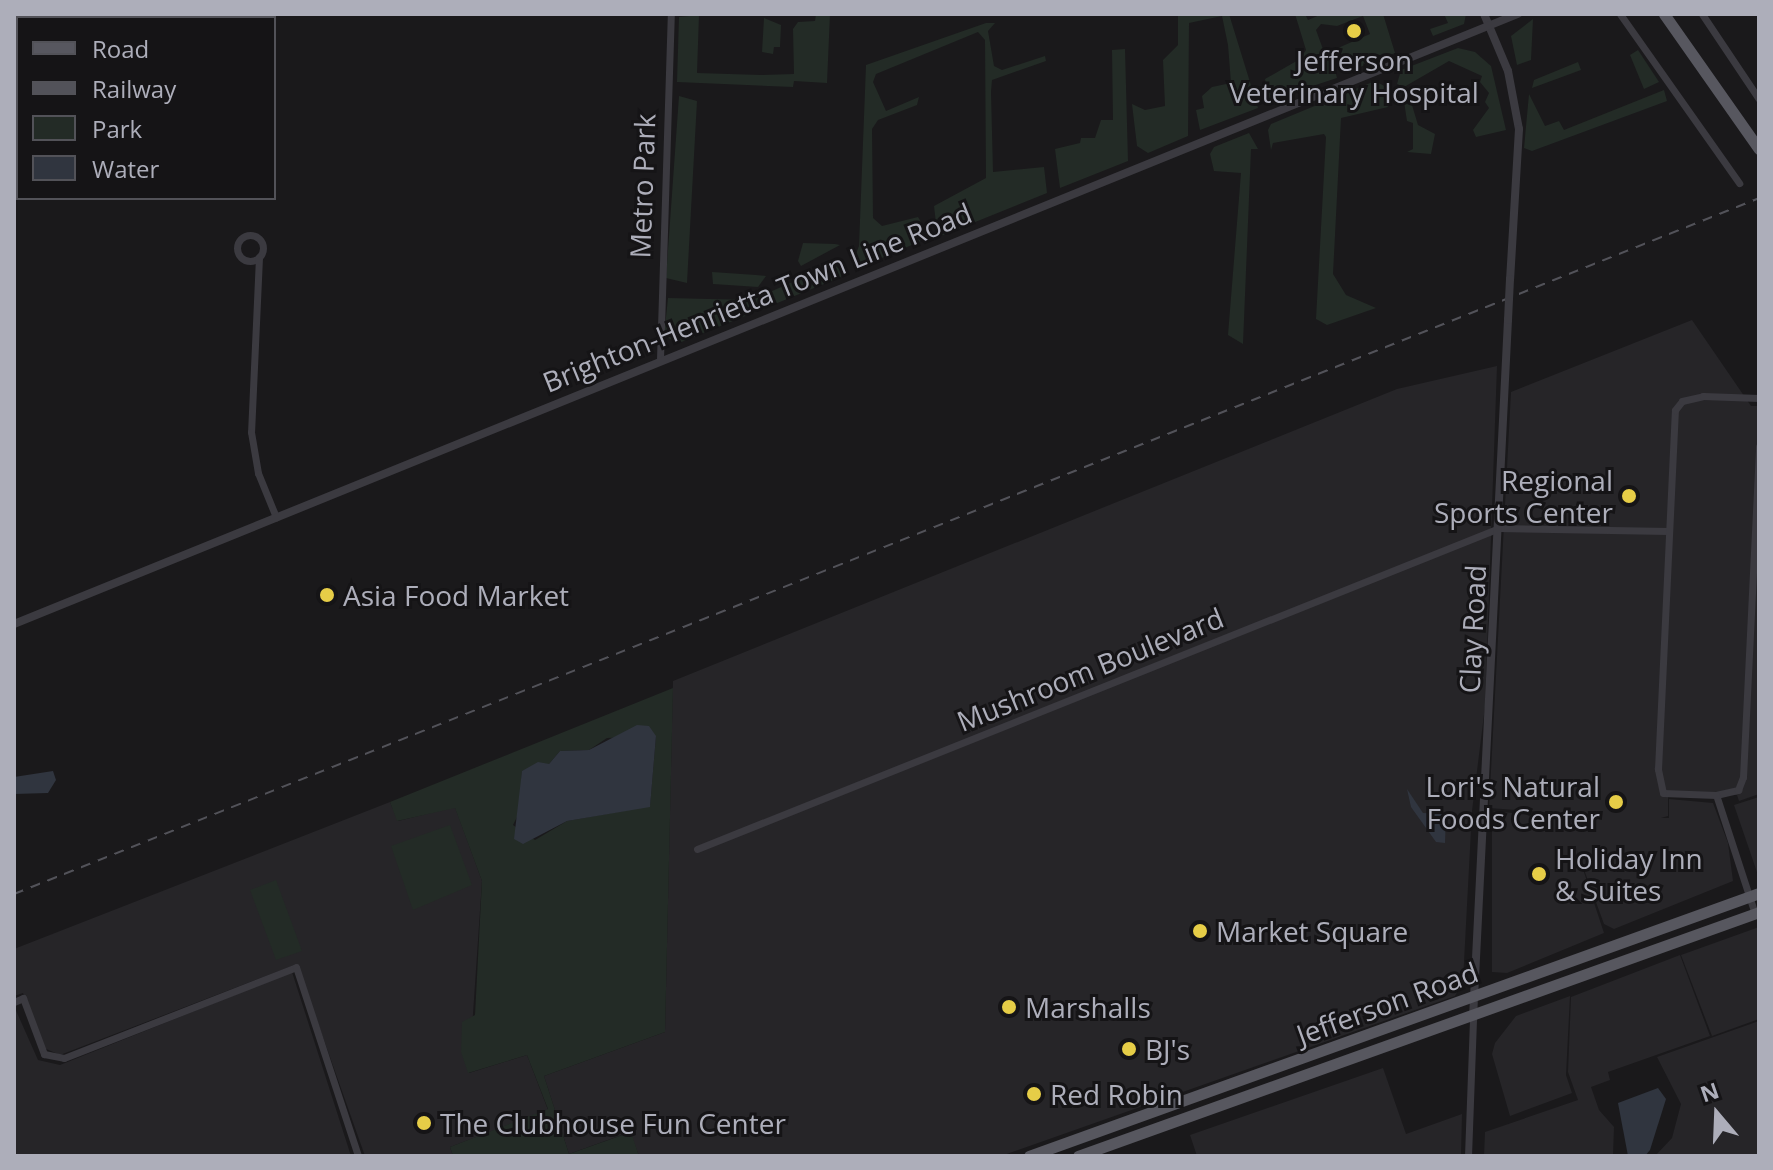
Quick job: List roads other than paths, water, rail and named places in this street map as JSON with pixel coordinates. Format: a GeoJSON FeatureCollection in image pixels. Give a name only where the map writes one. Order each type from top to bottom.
{"type":"FeatureCollection","features":[{"type":"Feature","properties":{"kind":"main road"},"geometry":{"type":"LineString","coordinates":[[1664,14],[1759,149]]}},
{"type":"Feature","properties":{"kind":"main road","name":"Jefferson Road"},"geometry":{"type":"LineString","coordinates":[[1029,1156],[1754,895]]}},
{"type":"Feature","properties":{"kind":"main road","name":"Jefferson Road"},"geometry":{"type":"LineString","coordinates":[[1078,1156],[1473,1018],[1757,913]]}},
{"type":"Feature","properties":{"kind":"street","name":"Metro Park"},"geometry":{"type":"LineString","coordinates":[[660,359],[671,14]]}},
{"type":"Feature","properties":{"kind":"street","name":"Clay Road"},"geometry":{"type":"LineString","coordinates":[[1468,1156],[1519,129],[1508,71],[1484,14]]}},
{"type":"Feature","properties":{"kind":"street","name":"Brighton-Henrietta Town Line Road"},"geometry":{"type":"LineString","coordinates":[[14,624],[660,359],[1518,14]]}},
{"type":"Feature","properties":{"kind":"street"},"geometry":{"type":"LineString","coordinates":[[1620,14],[1739,183]]}},
{"type":"Feature","properties":{"kind":"street"},"geometry":{"type":"LineString","coordinates":[[1702,14],[1759,99]]}},
{"type":"Feature","properties":{"kind":"street"},"geometry":{"type":"LineString","coordinates":[[259,257],[251,432],[258,473],[276,517]]}},
{"type":"Feature","properties":{"kind":"street"},"geometry":{"type":"LineString","coordinates":[[1759,398],[1703,396],[1682,401],[1675,410],[1658,769],[1663,793],[1716,795],[1738,790],[1743,777],[1759,446]]}},
{"type":"Feature","properties":{"kind":"street"},"geometry":{"type":"LineString","coordinates":[[1499,528],[1668,531]]}},
{"type":"Feature","properties":{"kind":"street","name":"Mushroom Boulevard"},"geometry":{"type":"LineString","coordinates":[[697,849],[1499,528]]}},
{"type":"Feature","properties":{"kind":"street"},"geometry":{"type":"LineString","coordinates":[[1716,795],[1754,895],[1757,913]]}},
{"type":"Feature","properties":{"kind":"street"},"geometry":{"type":"LineString","coordinates":[[14,1002],[23,998],[44,1054],[64,1058],[296,967],[358,1156]]}},
{"type":"Feature","properties":{"kind":"water"},"geometry":{"type":"Polygon","coordinates":[[[637,725],[649,726],[656,736],[650,807],[567,821],[523,844],[514,839],[522,771],[538,762],[549,764],[560,751],[589,750],[637,725]]]}},
{"type":"Feature","properties":{"kind":"water"},"geometry":{"type":"Polygon","coordinates":[[[53,771],[56,780],[48,793],[14,794],[14,777],[53,771]]]}},
{"type":"Feature","properties":{"kind":"water"},"geometry":{"type":"Polygon","coordinates":[[[1407,789],[1423,813],[1446,814],[1445,843],[1436,842],[1411,807],[1407,789]]]}},
{"type":"Feature","properties":{"kind":"water"},"geometry":{"type":"Polygon","coordinates":[[[1658,1088],[1666,1099],[1650,1150],[1645,1156],[1628,1156],[1618,1103],[1658,1088]]]}},
{"type":"Feature","properties":{"kind":"railway"},"geometry":{"type":"LineString","coordinates":[[14,894],[1759,198]]}},
{"type":"Feature","properties":{"kind":"place","name":"Jefferson Veterinary Hospital"},"geometry":{"type":"Point","coordinates":[1354,31]}},
{"type":"Feature","properties":{"kind":"place","name":"Regional Sports Center"},"geometry":{"type":"Point","coordinates":[1629,496]}},
{"type":"Feature","properties":{"kind":"place","name":"Asia Food Market"},"geometry":{"type":"Point","coordinates":[327,595]}},
{"type":"Feature","properties":{"kind":"place","name":"Lori's Natural Foods Center"},"geometry":{"type":"Point","coordinates":[1616,802]}},
{"type":"Feature","properties":{"kind":"place","name":"Holiday Inn & Suites"},"geometry":{"type":"Point","coordinates":[1539,874]}},
{"type":"Feature","properties":{"kind":"place","name":"Market Square"},"geometry":{"type":"Point","coordinates":[1200,931]}},
{"type":"Feature","properties":{"kind":"place","name":"Marshalls"},"geometry":{"type":"Point","coordinates":[1009,1007]}},
{"type":"Feature","properties":{"kind":"place","name":"BJ's"},"geometry":{"type":"Point","coordinates":[1129,1049]}},
{"type":"Feature","properties":{"kind":"place","name":"Red Robin"},"geometry":{"type":"Point","coordinates":[1034,1094]}},
{"type":"Feature","properties":{"kind":"place","name":"The Clubhouse Fun Center"},"geometry":{"type":"Point","coordinates":[424,1123]}}]}
